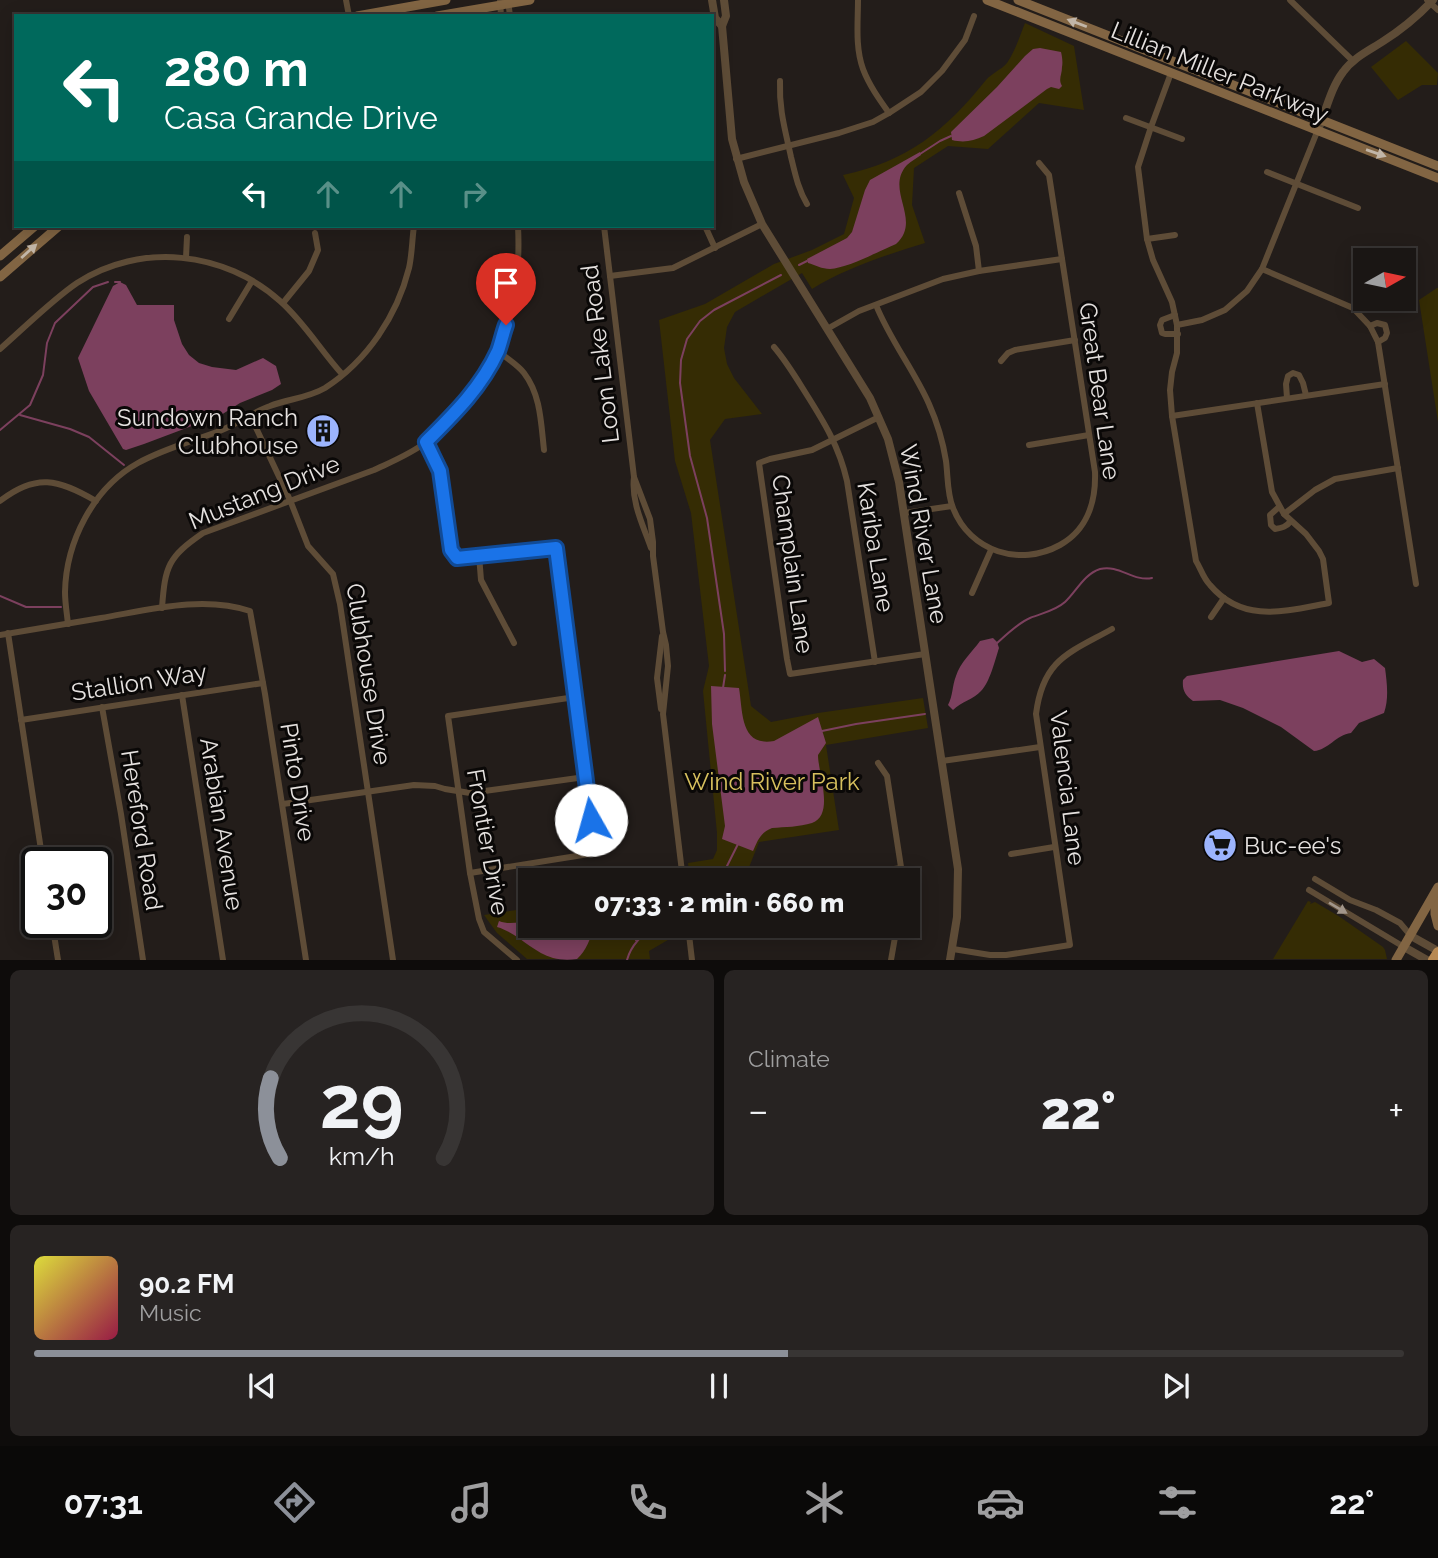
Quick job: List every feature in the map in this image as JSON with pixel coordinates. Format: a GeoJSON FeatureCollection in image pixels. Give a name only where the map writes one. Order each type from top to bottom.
{"type":"FeatureCollection","features":[{"type":"Feature","properties":{"kind":"highway"},"geometry":{"type":"LineString","coordinates":[[1433,960],[1438,952]]}},
{"type":"Feature","properties":{"kind":"main road"},"geometry":{"type":"LineString","coordinates":[[368,14],[446,0]]}},
{"type":"Feature","properties":{"kind":"main road"},"geometry":{"type":"LineString","coordinates":[[447,14],[504,2],[530,0]]}},
{"type":"Feature","properties":{"kind":"main road","name":"Lillian Miller Parkway"},"geometry":{"type":"LineString","coordinates":[[987,0],[1438,178]]}},
{"type":"Feature","properties":{"kind":"main road","name":"Lillian Miller Parkway"},"geometry":{"type":"LineString","coordinates":[[1018,0],[1438,166]]}},
{"type":"Feature","properties":{"kind":"main road"},"geometry":{"type":"LineString","coordinates":[[0,257],[33,228]]}},
{"type":"Feature","properties":{"kind":"main road"},"geometry":{"type":"LineString","coordinates":[[0,277],[56,228]]}},
{"type":"Feature","properties":{"kind":"main road"},"geometry":{"type":"LineString","coordinates":[[1396,960],[1436,890]]}},
{"type":"Feature","properties":{"kind":"main road"},"geometry":{"type":"LineString","coordinates":[[1436,890],[1435,914],[1438,926]]}},
{"type":"Feature","properties":{"kind":"street","name":"Wind River Lane"},"geometry":{"type":"LineString","coordinates":[[712,0],[715,18],[722,26]]}},
{"type":"Feature","properties":{"kind":"street","name":"Wind River Lane"},"geometry":{"type":"LineString","coordinates":[[724,0],[726,16],[722,26],[729,119],[736,159],[744,182],[762,224],[855,372],[879,417],[894,460],[958,869],[958,906],[950,960]]}},
{"type":"Feature","properties":{"kind":"street"},"geometry":{"type":"LineString","coordinates":[[858,0],[862,66],[872,88],[889,113]]}},
{"type":"Feature","properties":{"kind":"street"},"geometry":{"type":"LineString","coordinates":[[1290,0],[1353,61]]}},
{"type":"Feature","properties":{"kind":"street"},"geometry":{"type":"LineString","coordinates":[[1177,325],[1202,320],[1225,310],[1247,291],[1262,269],[1338,80],[1353,61],[1399,31],[1430,1],[1438,10]]}},
{"type":"Feature","properties":{"kind":"street"},"geometry":{"type":"LineString","coordinates":[[736,159],[839,133],[873,122],[889,113],[921,92],[942,71],[965,40],[974,16]]}},
{"type":"Feature","properties":{"kind":"street"},"geometry":{"type":"LineString","coordinates":[[1171,73],[1138,167],[1147,239],[1153,260],[1172,302],[1177,325],[1171,390],[1172,416],[1196,561],[1209,585],[1230,603],[1238,606],[1258,612],[1275,612],[1329,603],[1318,548],[1307,534],[1284,514],[1272,492],[1257,403]]}},
{"type":"Feature","properties":{"kind":"street"},"geometry":{"type":"LineString","coordinates":[[780,81],[782,120],[800,192],[807,204]]}},
{"type":"Feature","properties":{"kind":"street"},"geometry":{"type":"LineString","coordinates":[[1126,118],[1182,139]]}},
{"type":"Feature","properties":{"kind":"street","name":"Great Bear Lane"},"geometry":{"type":"LineString","coordinates":[[991,550],[1013,555],[1039,554],[1062,545],[1079,530],[1092,506],[1096,489],[1049,175],[1039,163]]}},
{"type":"Feature","properties":{"kind":"street"},"geometry":{"type":"LineString","coordinates":[[1267,173],[1358,208]]}},
{"type":"Feature","properties":{"kind":"street"},"geometry":{"type":"LineString","coordinates":[[959,193],[976,246],[979,271]]}},
{"type":"Feature","properties":{"kind":"street"},"geometry":{"type":"LineString","coordinates":[[610,276],[673,268],[762,224]]}},
{"type":"Feature","properties":{"kind":"street"},"geometry":{"type":"LineString","coordinates":[[68,624],[65,593],[67,569],[75,539],[108,485],[124,472],[158,454],[228,428],[271,405],[310,395],[342,374],[363,355],[387,324],[402,292],[409,267],[414,228]]}},
{"type":"Feature","properties":{"kind":"street","name":"Mustang Drive"},"geometry":{"type":"LineString","coordinates":[[162,608],[163,586],[168,566],[181,547],[203,533],[374,470],[426,442],[463,405],[498,351],[514,299],[519,251],[518,228]]}},
{"type":"Feature","properties":{"kind":"street","name":"Loon Lake Road"},"geometry":{"type":"LineString","coordinates":[[604,228],[634,477],[650,519],[666,645],[668,666],[663,714],[682,868]]}},
{"type":"Feature","properties":{"kind":"street"},"geometry":{"type":"LineString","coordinates":[[706,228],[715,248]]}},
{"type":"Feature","properties":{"kind":"street"},"geometry":{"type":"LineString","coordinates":[[283,303],[309,271],[318,250],[315,233]]}},
{"type":"Feature","properties":{"kind":"street"},"geometry":{"type":"LineString","coordinates":[[1147,239],[1175,234]]}},
{"type":"Feature","properties":{"kind":"street"},"geometry":{"type":"LineString","coordinates":[[186,258],[187,237]]}},
{"type":"Feature","properties":{"kind":"street"},"geometry":{"type":"LineString","coordinates":[[0,349],[76,284],[105,269],[123,262],[155,257],[186,258],[218,264],[252,281],[283,303],[342,374]]}},
{"type":"Feature","properties":{"kind":"street"},"geometry":{"type":"LineString","coordinates":[[828,329],[846,317],[943,279],[979,271],[1062,260]]}},
{"type":"Feature","properties":{"kind":"street"},"geometry":{"type":"LineString","coordinates":[[1262,269],[1353,308],[1370,326],[1378,342],[1416,584]]}},
{"type":"Feature","properties":{"kind":"street"},"geometry":{"type":"LineString","coordinates":[[229,319],[252,281]]}},
{"type":"Feature","properties":{"kind":"street"},"geometry":{"type":"LineString","coordinates":[[876,305],[884,326],[915,376],[939,431],[952,506],[971,536],[991,550],[972,593]]}},
{"type":"Feature","properties":{"kind":"street"},"geometry":{"type":"LineString","coordinates":[[1175,315],[1162,320],[1160,325],[1165,334],[1178,334]]}},
{"type":"Feature","properties":{"kind":"street"},"geometry":{"type":"LineString","coordinates":[[1370,326],[1377,323],[1385,325],[1385,338],[1378,342]]}},
{"type":"Feature","properties":{"kind":"street"},"geometry":{"type":"LineString","coordinates":[[1001,362],[1014,350],[1074,340]]}},
{"type":"Feature","properties":{"kind":"street","name":"Kariba Lane"},"geometry":{"type":"LineString","coordinates":[[774,347],[784,358],[834,439],[841,458],[847,481],[874,662]]}},
{"type":"Feature","properties":{"kind":"street"},"geometry":{"type":"LineString","coordinates":[[498,351],[524,373],[537,396],[544,450]]}},
{"type":"Feature","properties":{"kind":"street"},"geometry":{"type":"LineString","coordinates":[[1287,398],[1286,384],[1288,376],[1293,373],[1299,375],[1306,395]]}},
{"type":"Feature","properties":{"kind":"street"},"geometry":{"type":"LineString","coordinates":[[1172,416],[1385,384]]}},
{"type":"Feature","properties":{"kind":"street","name":"Clubhouse Drive"},"geometry":{"type":"LineString","coordinates":[[250,415],[290,500],[308,546],[333,574],[340,604],[393,960]]}},
{"type":"Feature","properties":{"kind":"street","name":"Champlain Lane"},"geometry":{"type":"LineString","coordinates":[[874,662],[790,674],[759,463],[812,450],[879,417]]}},
{"type":"Feature","properties":{"kind":"street"},"geometry":{"type":"LineString","coordinates":[[1029,445],[1089,435]]}},
{"type":"Feature","properties":{"kind":"street"},"geometry":{"type":"LineString","coordinates":[[426,442],[440,471],[451,550],[457,558],[556,548],[593,839],[589,854],[470,873]]}},
{"type":"Feature","properties":{"kind":"street"},"geometry":{"type":"LineString","coordinates":[[1284,514],[1315,490],[1335,479],[1398,468]]}},
{"type":"Feature","properties":{"kind":"street"},"geometry":{"type":"LineString","coordinates":[[0,501],[24,485],[43,481],[65,484],[96,501]]}},
{"type":"Feature","properties":{"kind":"street"},"geometry":{"type":"LineString","coordinates":[[904,513],[952,506]]}},
{"type":"Feature","properties":{"kind":"street"},"geometry":{"type":"LineString","coordinates":[[1279,507],[1270,515],[1270,525],[1275,529],[1291,522]]}},
{"type":"Feature","properties":{"kind":"street"},"geometry":{"type":"LineString","coordinates":[[479,555],[481,580],[514,643]]}},
{"type":"Feature","properties":{"kind":"street"},"geometry":{"type":"LineString","coordinates":[[1211,617],[1224,598]]}},
{"type":"Feature","properties":{"kind":"street","name":"Pinto Drive"},"geometry":{"type":"LineString","coordinates":[[162,608],[214,605],[250,611],[306,960]]}},
{"type":"Feature","properties":{"kind":"street"},"geometry":{"type":"LineString","coordinates":[[41,847],[21,720],[4,634],[162,608]]}},
{"type":"Feature","properties":{"kind":"street","name":"Valencia Lane"},"geometry":{"type":"LineString","coordinates":[[953,949],[1006,955],[1070,945],[1040,747],[1036,714],[1038,694],[1051,668],[1060,659],[1112,629]]}},
{"type":"Feature","properties":{"kind":"street"},"geometry":{"type":"LineString","coordinates":[[874,662],[925,654]]}},
{"type":"Feature","properties":{"kind":"street","name":"Stallion Way"},"geometry":{"type":"LineString","coordinates":[[21,720],[263,683]]}},
{"type":"Feature","properties":{"kind":"street","name":"Arabian Avenue"},"geometry":{"type":"LineString","coordinates":[[182,695],[223,960]]}},
{"type":"Feature","properties":{"kind":"street","name":"Frontier Drive"},"geometry":{"type":"LineString","coordinates":[[517,960],[484,932],[479,919],[470,873],[449,716],[575,697]]}},
{"type":"Feature","properties":{"kind":"street","name":"Hereford Road"},"geometry":{"type":"LineString","coordinates":[[102,706],[143,960]]}},
{"type":"Feature","properties":{"kind":"street"},"geometry":{"type":"LineString","coordinates":[[942,761],[1040,747]]}},
{"type":"Feature","properties":{"kind":"street"},"geometry":{"type":"LineString","coordinates":[[878,763],[887,776],[901,868]]}},
{"type":"Feature","properties":{"kind":"street"},"geometry":{"type":"LineString","coordinates":[[283,804],[425,784],[470,793],[585,777]]}},
{"type":"Feature","properties":{"kind":"street"},"geometry":{"type":"LineString","coordinates":[[1011,853],[1055,847]]}},
{"type":"Feature","properties":{"kind":"street"},"geometry":{"type":"LineString","coordinates":[[1315,879],[1350,900],[1400,923],[1411,936],[1438,952]]}},
{"type":"Feature","properties":{"kind":"street"},"geometry":{"type":"LineString","coordinates":[[1309,890],[1426,960]]}},
{"type":"Feature","properties":{"kind":"street"},"geometry":{"type":"LineString","coordinates":[[55,938],[58,960]]}},
{"type":"Feature","properties":{"kind":"street"},"geometry":{"type":"LineString","coordinates":[[689,938],[692,960]]}},
{"type":"Feature","properties":{"kind":"street"},"geometry":{"type":"LineString","coordinates":[[891,960],[895,938]]}},
{"type":"Feature","properties":{"kind":"green space","name":"Wind River Park"},"geometry":{"type":"Polygon","coordinates":[[[1025,23],[1074,46],[1084,110],[1039,103],[988,149],[948,146],[914,168],[912,205],[925,243],[852,268],[812,289],[802,273],[735,312],[727,327],[724,348],[727,364],[734,378],[762,414],[725,419],[710,440],[751,706],[771,722],[923,698],[928,728],[826,745],[839,830],[759,842],[749,868],[689,868],[688,863],[713,859],[717,850],[703,691],[709,666],[691,513],[675,461],[659,320],[705,304],[774,264],[812,250],[844,234],[854,198],[843,175],[887,161],[924,141],[956,114],[988,78],[1007,63],[1025,23]]]}},
{"type":"Feature","properties":{"kind":"green space"},"geometry":{"type":"Polygon","coordinates":[[[1406,41],[1438,73],[1437,85],[1422,85],[1398,100],[1371,67],[1406,41]]]}},
{"type":"Feature","properties":{"kind":"green space"},"geometry":{"type":"Polygon","coordinates":[[[1438,288],[1438,422],[1419,300],[1438,288]]]}},
{"type":"Feature","properties":{"kind":"green space"},"geometry":{"type":"Polygon","coordinates":[[[1308,901],[1310,904],[1315,902],[1340,917],[1383,947],[1387,959],[1273,959],[1308,901]]]}},
{"type":"Feature","properties":{"kind":"green space"},"geometry":{"type":"Polygon","coordinates":[[[518,910],[518,938],[671,938],[649,951],[650,959],[527,959],[497,933],[484,915],[518,910]]]}},
{"type":"Feature","properties":{"kind":"shaded area"},"geometry":{"type":"Polygon","coordinates":[[[1033,49],[1061,52],[1062,86],[1059,89],[1047,89],[984,136],[968,141],[952,140],[951,132],[1025,56],[1033,49]]]}},
{"type":"Feature","properties":{"kind":"shaded area"},"geometry":{"type":"Polygon","coordinates":[[[920,152],[921,155],[907,165],[901,175],[899,185],[906,225],[896,244],[837,268],[824,268],[808,263],[807,259],[847,238],[852,232],[870,180],[920,152]]]}},
{"type":"Feature","properties":{"kind":"shaded area"},"geometry":{"type":"Polygon","coordinates":[[[120,282],[126,285],[137,305],[174,305],[174,320],[182,344],[189,355],[199,363],[236,370],[263,358],[276,366],[281,384],[221,415],[144,444],[123,449],[89,391],[78,358],[113,286],[120,282]]]}},
{"type":"Feature","properties":{"kind":"shaded area"},"geometry":{"type":"Polygon","coordinates":[[[993,638],[999,648],[987,682],[978,694],[953,710],[948,705],[960,667],[980,641],[993,638]]]}},
{"type":"Feature","properties":{"kind":"shaded area"},"geometry":{"type":"Polygon","coordinates":[[[1339,651],[1362,662],[1374,659],[1385,668],[1386,708],[1384,713],[1359,723],[1351,733],[1319,750],[1314,751],[1281,727],[1243,708],[1220,700],[1193,701],[1184,689],[1183,680],[1187,676],[1339,651]]]}},
{"type":"Feature","properties":{"kind":"shaded area"},"geometry":{"type":"Polygon","coordinates":[[[711,686],[739,688],[745,726],[755,739],[774,741],[818,717],[826,743],[818,755],[824,793],[823,812],[819,819],[792,827],[772,828],[760,837],[753,851],[722,839],[725,826],[712,724],[711,686]]]}},
{"type":"Feature","properties":{"kind":"shaded area"},"geometry":{"type":"Polygon","coordinates":[[[499,921],[518,922],[518,938],[512,934],[497,927],[499,921]]]}},
{"type":"Feature","properties":{"kind":"shaded area"},"geometry":{"type":"Polygon","coordinates":[[[518,938],[590,938],[577,959],[553,958],[518,938]]]}},
{"type":"Feature","properties":{"kind":"waterway"},"geometry":{"type":"LineString","coordinates":[[920,154],[951,136]]}},
{"type":"Feature","properties":{"kind":"waterway"},"geometry":{"type":"LineString","coordinates":[[799,265],[807,261]]}},
{"type":"Feature","properties":{"kind":"waterway"},"geometry":{"type":"LineString","coordinates":[[725,671],[724,634],[707,518],[690,456],[680,383],[681,360],[687,339],[700,321],[714,310],[781,275]]}},
{"type":"Feature","properties":{"kind":"waterway"},"geometry":{"type":"LineString","coordinates":[[0,430],[30,405],[43,375],[47,343],[55,323],[93,287],[108,282]]}},
{"type":"Feature","properties":{"kind":"waterway"},"geometry":{"type":"LineString","coordinates":[[115,282],[120,282]]}},
{"type":"Feature","properties":{"kind":"waterway"},"geometry":{"type":"LineString","coordinates":[[20,415],[89,437],[124,465]]}},
{"type":"Feature","properties":{"kind":"waterway"},"geometry":{"type":"LineString","coordinates":[[996,644],[1026,620],[1061,605],[1094,571],[1107,568],[1139,578],[1152,578]]}},
{"type":"Feature","properties":{"kind":"waterway"},"geometry":{"type":"LineString","coordinates":[[0,596],[26,607],[61,607]]}},
{"type":"Feature","properties":{"kind":"waterway"},"geometry":{"type":"LineString","coordinates":[[723,688],[725,675]]}},
{"type":"Feature","properties":{"kind":"waterway"},"geometry":{"type":"LineString","coordinates":[[822,731],[925,714]]}},
{"type":"Feature","properties":{"kind":"waterway"},"geometry":{"type":"LineString","coordinates":[[726,868],[738,844]]}},
{"type":"Feature","properties":{"kind":"waterway"},"geometry":{"type":"LineString","coordinates":[[627,960],[641,938]]}},
{"type":"Feature","properties":{"kind":"place","name":"Sundown Ranch Clubhouse"},"geometry":{"type":"Point","coordinates":[323,431]}},
{"type":"Feature","properties":{"kind":"place","name":"Buc-ee's"},"geometry":{"type":"Point","coordinates":[1220,845]}},
{"type":"Feature","properties":{"kind":"route"},"geometry":{"type":"LineString","coordinates":[[506,325],[498,351],[482,379],[463,405],[426,442],[440,471],[451,550],[457,558],[556,548],[591,820]]}}]}
